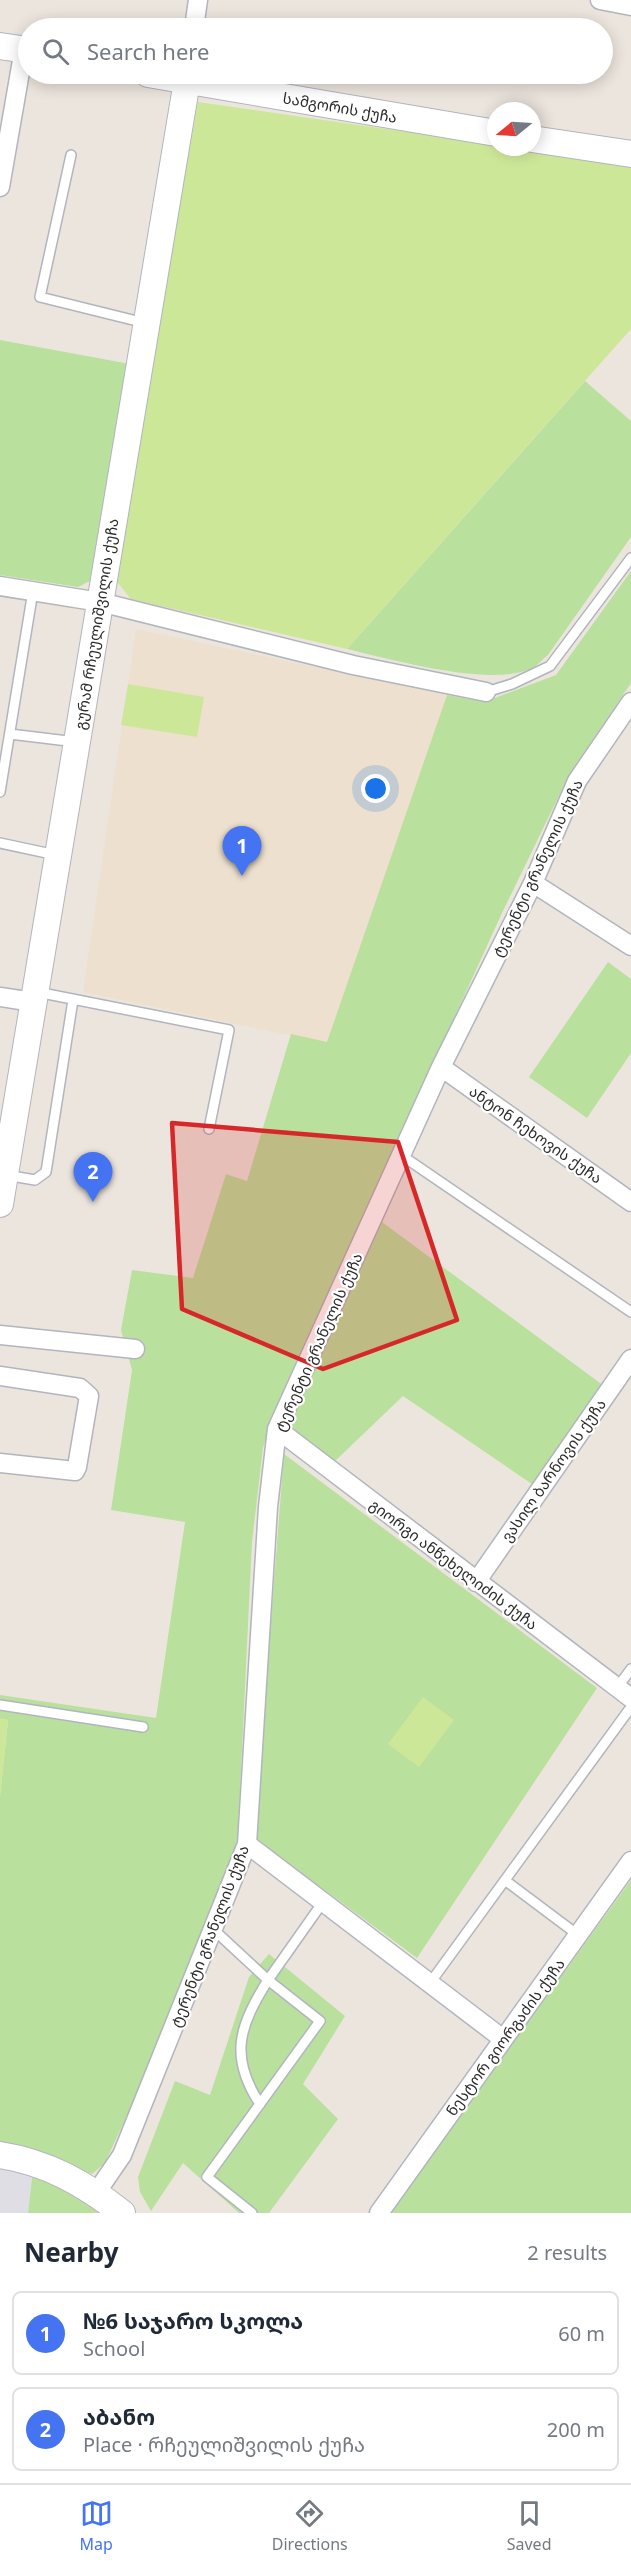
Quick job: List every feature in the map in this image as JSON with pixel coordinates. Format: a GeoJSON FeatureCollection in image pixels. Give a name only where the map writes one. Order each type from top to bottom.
{"type":"FeatureCollection","features":[{"type":"Feature","properties":{"kind":"street"},"geometry":{"type":"LineString","coordinates":[[195,18],[198,0]]}},
{"type":"Feature","properties":{"kind":"street"},"geometry":{"type":"LineString","coordinates":[[600,0],[631,6]]}},
{"type":"Feature","properties":{"kind":"street"},"geometry":{"type":"LineString","coordinates":[[0,187],[18,48]]}},
{"type":"Feature","properties":{"kind":"street","name":"გურამ რჩეულიშვილის ქუჩა"},"geometry":{"type":"LineString","coordinates":[[1,1194],[187,84]]}},
{"type":"Feature","properties":{"kind":"street","name":"სამგორის ქუჩა"},"geometry":{"type":"LineString","coordinates":[[226,84],[487,131]]}},
{"type":"Feature","properties":{"kind":"street"},"geometry":{"type":"LineString","coordinates":[[541,140],[631,154]]}},
{"type":"Feature","properties":{"kind":"street"},"geometry":{"type":"LineString","coordinates":[[0,586],[100,602],[352,665],[486,692]]}},
{"type":"Feature","properties":{"kind":"street","name":"ტერენტი გრანელის ქუჩა"},"geometry":{"type":"LineString","coordinates":[[96,2193],[122,2155],[247,1844],[268,1507],[278,1429],[441,1067],[533,883],[577,781],[631,702]]}},
{"type":"Feature","properties":{"kind":"street"},"geometry":{"type":"LineString","coordinates":[[533,883],[631,946]]}},
{"type":"Feature","properties":{"kind":"street"},"geometry":{"type":"LineString","coordinates":[[0,997],[34,997]]}},
{"type":"Feature","properties":{"kind":"street","name":"ანტონ ჩეხოვის ქუჩა"},"geometry":{"type":"LineString","coordinates":[[441,1067],[631,1202]]}},
{"type":"Feature","properties":{"kind":"street"},"geometry":{"type":"LineString","coordinates":[[0,1335],[135,1349]]}},
{"type":"Feature","properties":{"kind":"street","name":"ვასილ ბარნოვის ქუჩა"},"geometry":{"type":"LineString","coordinates":[[476,1582],[631,1359]]}},
{"type":"Feature","properties":{"kind":"street"},"geometry":{"type":"LineString","coordinates":[[0,1376],[83,1389],[89,1396],[75,1471],[0,1463]]}},
{"type":"Feature","properties":{"kind":"street","name":"გიორგი ანწეხელიძის ქუჩა"},"geometry":{"type":"LineString","coordinates":[[278,1429],[624,1693]]}},
{"type":"Feature","properties":{"kind":"street"},"geometry":{"type":"LineString","coordinates":[[247,1844],[503,2039]]}},
{"type":"Feature","properties":{"kind":"street","name":"ნესტორ გიორგაძის ქუჩა"},"geometry":{"type":"LineString","coordinates":[[379,2213],[631,1861]]}},
{"type":"Feature","properties":{"kind":"street"},"geometry":{"type":"LineString","coordinates":[[0,2155],[54,2168],[96,2193],[122,2213]]}},
{"type":"Feature","properties":{"kind":"lane"},"geometry":{"type":"LineString","coordinates":[[71,155],[40,297],[145,323]]}},
{"type":"Feature","properties":{"kind":"lane"},"geometry":{"type":"LineString","coordinates":[[486,692],[512,684],[550,666],[631,558]]}},
{"type":"Feature","properties":{"kind":"lane"},"geometry":{"type":"LineString","coordinates":[[0,792],[33,591]]}},
{"type":"Feature","properties":{"kind":"lane"},"geometry":{"type":"LineString","coordinates":[[10,734],[76,742]]}},
{"type":"Feature","properties":{"kind":"lane"},"geometry":{"type":"LineString","coordinates":[[0,843],[58,855]]}},
{"type":"Feature","properties":{"kind":"lane"},"geometry":{"type":"LineString","coordinates":[[34,997],[73,1000],[229,1030],[208,1129]]}},
{"type":"Feature","properties":{"kind":"lane"},"geometry":{"type":"LineString","coordinates":[[1,1194],[35,1180],[46,1172],[73,1000]]}},
{"type":"Feature","properties":{"kind":"lane"},"geometry":{"type":"LineString","coordinates":[[401,1155],[631,1312]]}},
{"type":"Feature","properties":{"kind":"lane"},"geometry":{"type":"LineString","coordinates":[[624,1693],[631,1670]]}},
{"type":"Feature","properties":{"kind":"lane"},"geometry":{"type":"LineString","coordinates":[[0,1705],[143,1727]]}},
{"type":"Feature","properties":{"kind":"lane"},"geometry":{"type":"LineString","coordinates":[[430,1983],[631,1707]]}},
{"type":"Feature","properties":{"kind":"lane"},"geometry":{"type":"LineString","coordinates":[[506,1881],[578,1935]]}},
{"type":"Feature","properties":{"kind":"lane"},"geometry":{"type":"LineString","coordinates":[[260,2104],[249,2087],[242,2066],[240,2036],[247,2013],[323,1902]]}},
{"type":"Feature","properties":{"kind":"lane"},"geometry":{"type":"LineString","coordinates":[[213,1929],[268,1980],[320,2021],[207,2177],[252,2213]]}},
{"type":"Feature","properties":{"kind":"highlighted area"},"geometry":{"type":"Polygon","coordinates":[[[172,1123],[398,1142],[457,1320],[323,1369],[182,1309],[172,1123]]]}},
{"type":"Feature","properties":{"kind":"shaded area"},"geometry":{"type":"Polygon","coordinates":[[[136,629],[447,695],[327,1043],[83,992],[136,629]]]}},
{"type":"Feature","properties":{"kind":"shaded area"},"geometry":{"type":"Polygon","coordinates":[[[0,2165],[33,2170],[28,2213],[0,2213],[0,2165]]]}},
{"type":"Feature","properties":{"kind":"green space"},"geometry":{"type":"Polygon","coordinates":[[[198,102],[487,143],[487,156],[541,156],[541,151],[631,164],[631,329],[347,649],[131,599],[113,577],[198,102]]]}},
{"type":"Feature","properties":{"kind":"green space"},"geometry":{"type":"Polygon","coordinates":[[[0,340],[130,364],[90,581],[78,587],[0,575],[0,340]]]}},
{"type":"Feature","properties":{"kind":"green space"},"geometry":{"type":"Polygon","coordinates":[[[585,381],[631,421],[631,537],[548,655],[534,667],[517,673],[494,675],[442,670],[347,649],[585,381]]]}},
{"type":"Feature","properties":{"kind":"green space"},"geometry":{"type":"Polygon","coordinates":[[[631,571],[631,683],[570,773],[502,913],[274,1413],[263,1448],[252,1542],[238,1833],[234,1855],[146,2074],[105,2163],[92,2174],[0,2143],[0,1796],[8,1720],[0,1719],[0,1695],[156,1718],[185,1522],[111,1510],[132,1370],[121,1330],[132,1270],[193,1278],[226,1174],[247,1181],[291,1034],[327,1042],[447,695],[484,702],[556,675],[631,571]]]}},
{"type":"Feature","properties":{"kind":"green space"},"geometry":{"type":"Polygon","coordinates":[[[128,684],[204,697],[197,737],[121,725],[128,684]]]}},
{"type":"Feature","properties":{"kind":"green space"},"geometry":{"type":"Polygon","coordinates":[[[608,962],[631,979],[631,1053],[587,1118],[529,1077],[608,962]]]}},
{"type":"Feature","properties":{"kind":"green space"},"geometry":{"type":"Polygon","coordinates":[[[382,1222],[604,1386],[532,1484],[403,1396],[333,1463],[288,1427],[382,1222]]]}},
{"type":"Feature","properties":{"kind":"green space"},"geometry":{"type":"Polygon","coordinates":[[[284,1454],[597,1688],[417,1958],[254,1838],[284,1454]]]}},
{"type":"Feature","properties":{"kind":"green space"},"geometry":{"type":"Polygon","coordinates":[[[423,1697],[454,1720],[419,1767],[388,1744],[423,1697]]]}},
{"type":"Feature","properties":{"kind":"green space"},"geometry":{"type":"Polygon","coordinates":[[[0,1719],[8,1720],[0,1796],[0,1719]]]}},
{"type":"Feature","properties":{"kind":"green space"},"geometry":{"type":"Polygon","coordinates":[[[631,1880],[631,2213],[390,2213],[631,1880]]]}},
{"type":"Feature","properties":{"kind":"green space"},"geometry":{"type":"Polygon","coordinates":[[[269,1954],[345,2016],[303,2084],[338,2119],[269,2213],[239,2213],[183,2163],[151,2211],[140,2192],[138,2177],[175,2081],[210,2095],[249,1977],[269,1954]]]}},
{"type":"Feature","properties":{"kind":"green space"},"geometry":{"type":"Polygon","coordinates":[[[33,2170],[59,2181],[99,2213],[28,2213],[33,2170]]]}},
{"type":"Feature","properties":{"kind":"place","name":"№6 საჯარო სკოლა"},"geometry":{"type":"Point","coordinates":[242,876]}},
{"type":"Feature","properties":{"kind":"place","name":"აბანო"},"geometry":{"type":"Point","coordinates":[93,1202]}}]}
